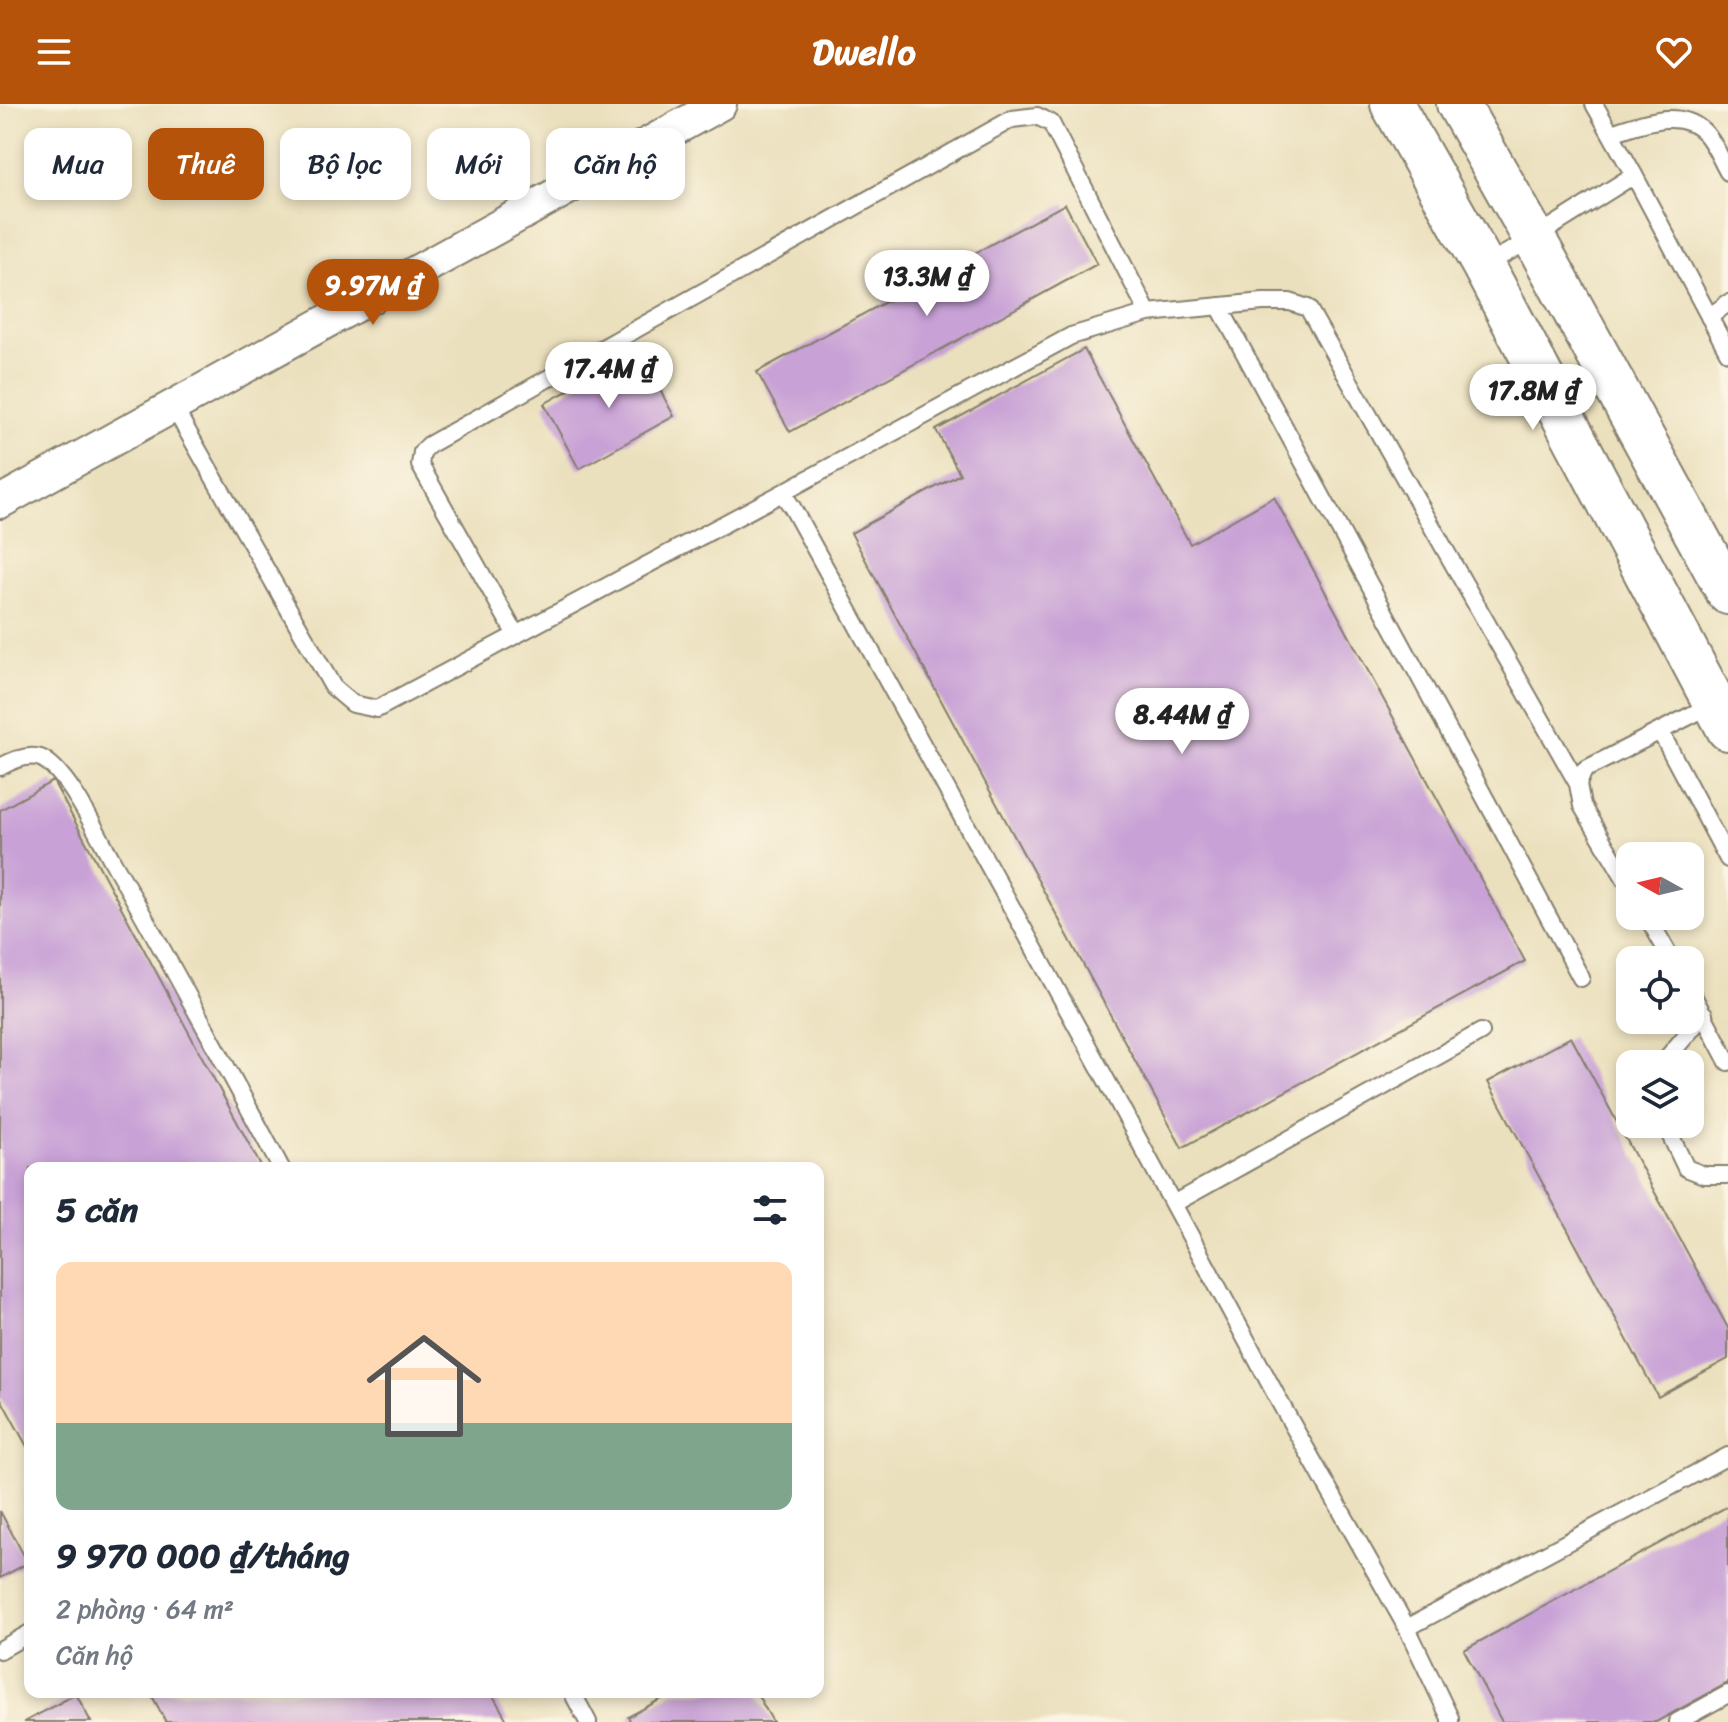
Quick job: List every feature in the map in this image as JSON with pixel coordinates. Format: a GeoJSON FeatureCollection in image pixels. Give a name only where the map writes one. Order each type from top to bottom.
{"type":"FeatureCollection","features":[{"type":"Feature","properties":{"kind":"street"},"geometry":{"type":"LineString","coordinates":[[0,502],[720,104]]}},
{"type":"Feature","properties":{"kind":"street"},"geometry":{"type":"LineString","coordinates":[[1392,104],[1483,265],[1723,710]]}},
{"type":"Feature","properties":{"kind":"street"},"geometry":{"type":"LineString","coordinates":[[1458,104],[1728,593]]}},
{"type":"Feature","properties":{"kind":"lane"},"geometry":{"type":"LineString","coordinates":[[1594,104],[1728,352]]}},
{"type":"Feature","properties":{"kind":"lane"},"geometry":{"type":"LineString","coordinates":[[516,635],[420,465],[422,452],[429,445],[1012,119],[1037,116],[1051,123],[1148,313]]}},
{"type":"Feature","properties":{"kind":"lane"},"geometry":{"type":"LineString","coordinates":[[1611,133],[1649,121],[1675,119],[1692,122],[1708,135],[1728,172]]}},
{"type":"Feature","properties":{"kind":"lane"},"geometry":{"type":"LineString","coordinates":[[1483,265],[1534,238],[1634,175]]}},
{"type":"Feature","properties":{"kind":"lane"},"geometry":{"type":"LineString","coordinates":[[173,406],[333,687],[353,704],[377,709],[1071,336],[1148,313],[1290,302],[1308,308],[1578,784],[1582,806],[1616,863]]}},
{"type":"Feature","properties":{"kind":"lane"},"geometry":{"type":"LineString","coordinates":[[1709,317],[1728,303]]}},
{"type":"Feature","properties":{"kind":"lane"},"geometry":{"type":"LineString","coordinates":[[1219,306],[1581,978]]}},
{"type":"Feature","properties":{"kind":"lane"},"geometry":{"type":"LineString","coordinates":[[782,493],[1283,1408],[1407,1628],[1450,1722]]}},
{"type":"Feature","properties":{"kind":"lane"},"geometry":{"type":"LineString","coordinates":[[1578,784],[1584,770],[1660,731],[1723,710]]}},
{"type":"Feature","properties":{"kind":"lane"},"geometry":{"type":"LineString","coordinates":[[1660,731],[1728,859]]}},
{"type":"Feature","properties":{"kind":"lane"},"geometry":{"type":"LineString","coordinates":[[0,767],[30,756],[45,759],[69,785],[278,1162]]}},
{"type":"Feature","properties":{"kind":"lane"},"geometry":{"type":"LineString","coordinates":[[1704,1014],[1728,1062]]}},
{"type":"Feature","properties":{"kind":"lane"},"geometry":{"type":"LineString","coordinates":[[1173,1204],[1481,1032]]}},
{"type":"Feature","properties":{"kind":"lane"},"geometry":{"type":"LineString","coordinates":[[1674,1050],[1687,1034]]}},
{"type":"Feature","properties":{"kind":"lane"},"geometry":{"type":"LineString","coordinates":[[1672,1138],[1686,1168],[1704,1175],[1728,1175]]}},
{"type":"Feature","properties":{"kind":"lane"},"geometry":{"type":"LineString","coordinates":[[1407,1628],[1728,1456]]}},
{"type":"Feature","properties":{"kind":"lane"},"geometry":{"type":"LineString","coordinates":[[0,1650],[24,1636]]}},
{"type":"Feature","properties":{"kind":"lane"},"geometry":{"type":"LineString","coordinates":[[1677,1722],[1728,1694]]}},
{"type":"Feature","properties":{"kind":"lane"},"geometry":{"type":"LineString","coordinates":[[575,1698],[588,1722]]}},
{"type":"Feature","properties":{"kind":"building"},"geometry":{"type":"Polygon","coordinates":[[[1065,204],[1097,264],[790,432],[757,372],[1065,204]]]}},
{"type":"Feature","properties":{"kind":"building"},"geometry":{"type":"Polygon","coordinates":[[[1084,349],[1190,544],[1274,497],[1525,961],[1182,1148],[851,533],[960,474],[936,430],[1084,349]]]}},
{"type":"Feature","properties":{"kind":"building"},"geometry":{"type":"Polygon","coordinates":[[[639,351],[674,416],[579,469],[544,404],[639,351]]]}},
{"type":"Feature","properties":{"kind":"building"},"geometry":{"type":"Polygon","coordinates":[[[53,781],[259,1162],[24,1162],[24,1441],[0,1397],[0,810],[53,781]]]}},
{"type":"Feature","properties":{"kind":"building"},"geometry":{"type":"Polygon","coordinates":[[[1571,1037],[1616,1120],[1616,1138],[1625,1138],[1728,1328],[1728,1359],[1658,1397],[1488,1082],[1571,1037]]]}},
{"type":"Feature","properties":{"kind":"building"},"geometry":{"type":"Polygon","coordinates":[[[1728,1506],[1728,1683],[1656,1722],[1502,1722],[1464,1650],[1728,1506]]]}},
{"type":"Feature","properties":{"kind":"building"},"geometry":{"type":"Polygon","coordinates":[[[0,1511],[24,1556],[24,1565],[0,1578],[0,1511]]]}},
{"type":"Feature","properties":{"kind":"building"},"geometry":{"type":"Polygon","coordinates":[[[69,1698],[78,1698],[91,1722],[24,1722],[69,1698]]]}},
{"type":"Feature","properties":{"kind":"building"},"geometry":{"type":"Polygon","coordinates":[[[153,1698],[494,1698],[508,1722],[166,1722],[153,1698]]]}},
{"type":"Feature","properties":{"kind":"building"},"geometry":{"type":"Polygon","coordinates":[[[663,1698],[759,1698],[773,1722],[631,1722],[628,1717],[663,1698]]]}}]}
